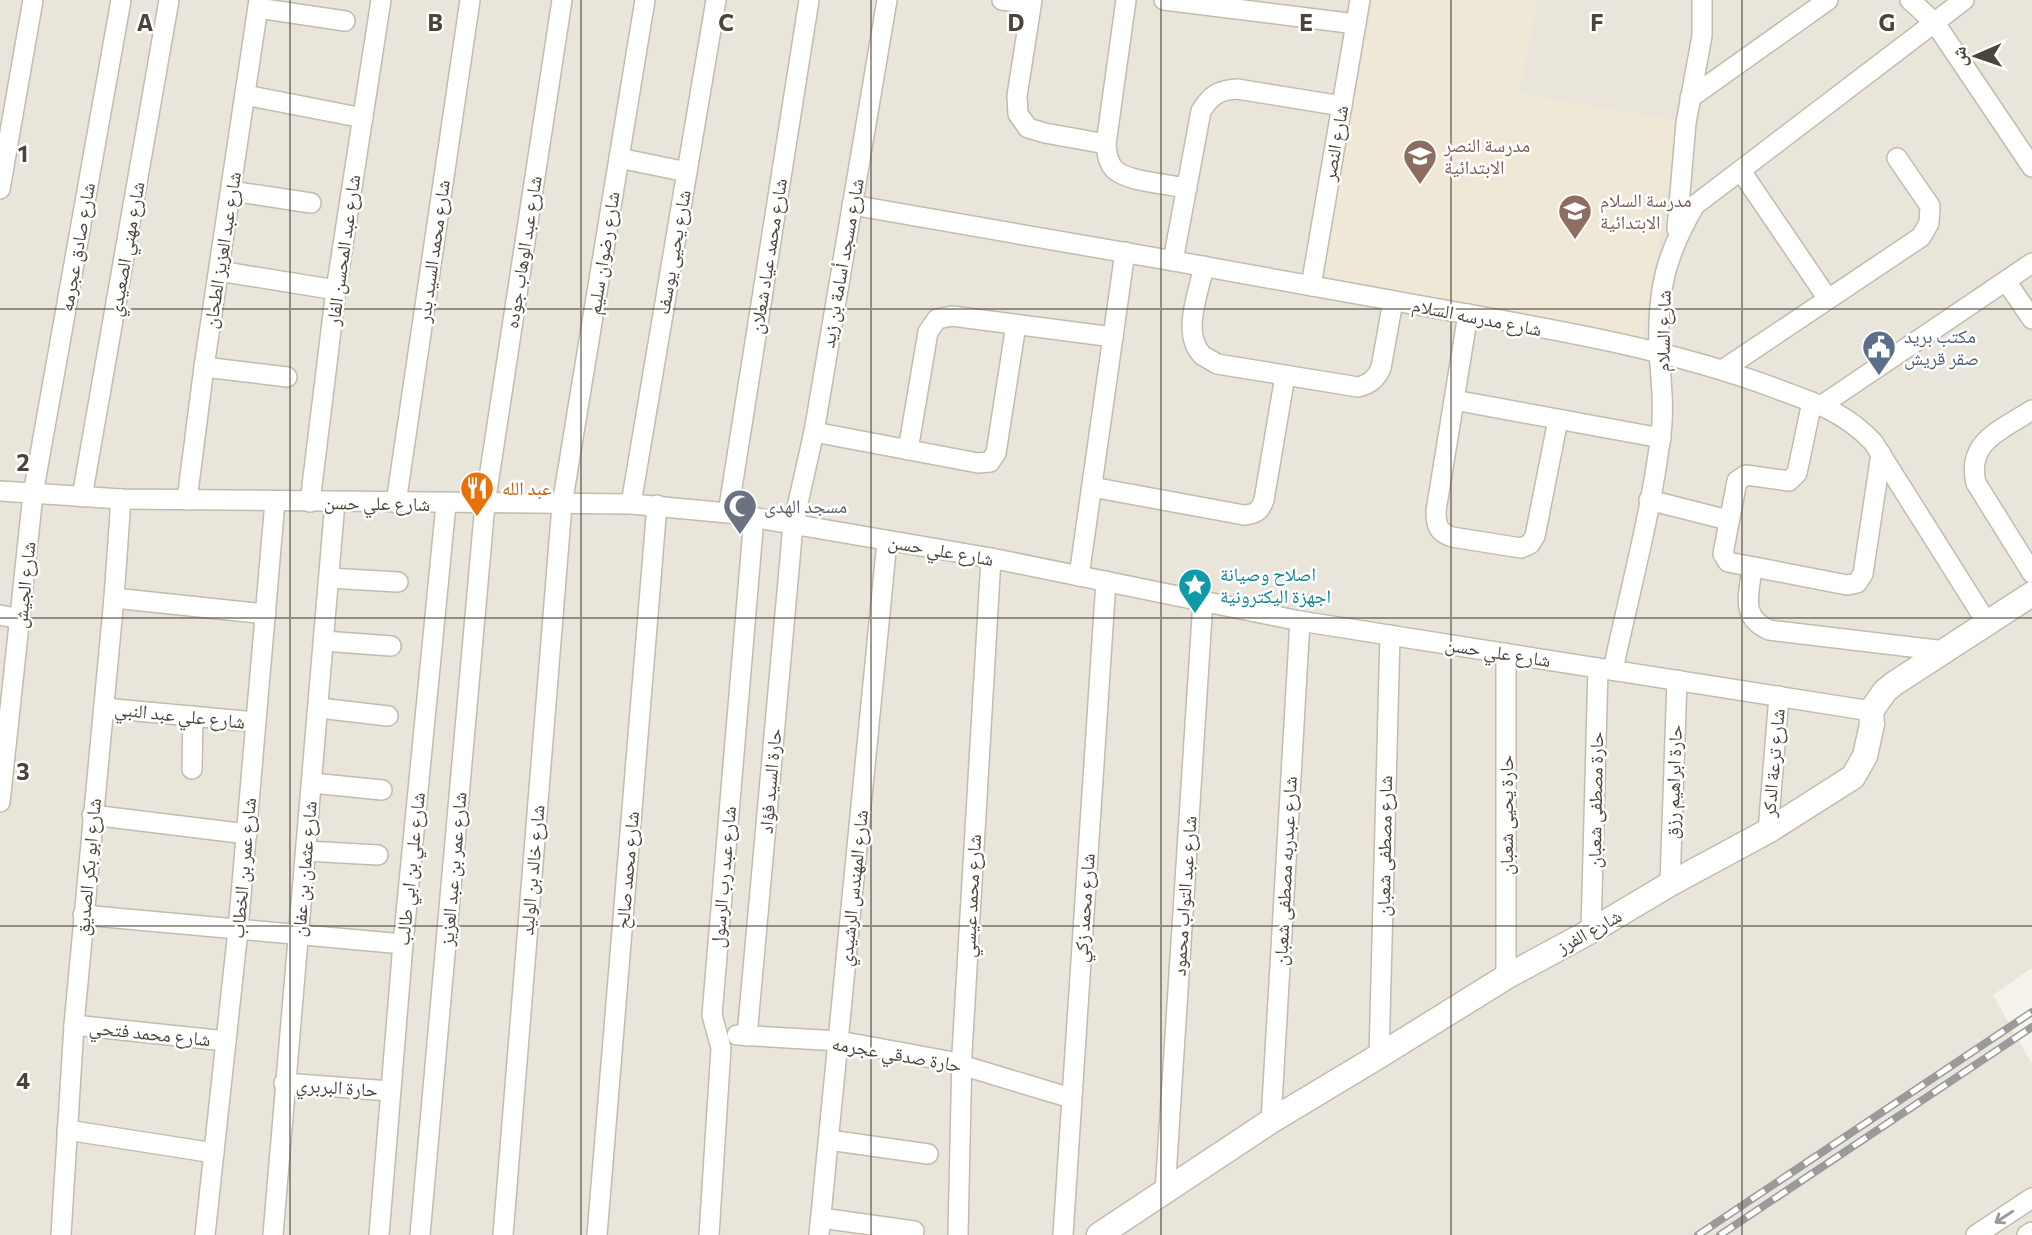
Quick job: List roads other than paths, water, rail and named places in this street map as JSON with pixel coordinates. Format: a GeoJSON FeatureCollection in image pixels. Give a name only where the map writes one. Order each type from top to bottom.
{"type":"FeatureCollection","features":[{"type":"Feature","properties":{"kind":"street"},"geometry":{"type":"LineString","coordinates":[[0,188],[33,0]]}},
{"type":"Feature","properties":{"kind":"street","name":"شارع صادق عجرمه"},"geometry":{"type":"LineString","coordinates":[[33,494],[121,0]]}},
{"type":"Feature","properties":{"kind":"street","name":"شارع مهني الصعيدي"},"geometry":{"type":"LineString","coordinates":[[82,497],[169,0]]}},
{"type":"Feature","properties":{"kind":"street","name":"شارع عبد المحسن الفار"},"geometry":{"type":"LineString","coordinates":[[310,502],[337,290],[381,0]]}},
{"type":"Feature","properties":{"kind":"street","name":"شارع محمد السيد بدر"},"geometry":{"type":"LineString","coordinates":[[396,503],[470,0]]}},
{"type":"Feature","properties":{"kind":"street","name":"شارع عبد الوهاب جوده"},"geometry":{"type":"LineString","coordinates":[[485,504],[562,0]]}},
{"type":"Feature","properties":{"kind":"street","name":"شارع رضوان سليم"},"geometry":{"type":"LineString","coordinates":[[562,505],[645,0]]}},
{"type":"Feature","properties":{"kind":"street","name":"شارع يحيى يوسف"},"geometry":{"type":"LineString","coordinates":[[631,504],[716,0]]}},
{"type":"Feature","properties":{"kind":"street","name":"شارع محمد عياد شعلان"},"geometry":{"type":"LineString","coordinates":[[728,513],[809,0]]}},
{"type":"Feature","properties":{"kind":"street","name":"شارع مسجد أسامة بن زيد"},"geometry":{"type":"LineString","coordinates":[[793,525],[814,432],[887,0]]}},
{"type":"Feature","properties":{"kind":"street"},"geometry":{"type":"LineString","coordinates":[[1002,0],[1031,2],[1017,96],[1018,114],[1028,128],[1106,144]]}},
{"type":"Feature","properties":{"kind":"street"},"geometry":{"type":"LineString","coordinates":[[1126,0],[1106,144],[1107,158],[1115,169],[1126,177],[1187,188]]}},
{"type":"Feature","properties":{"kind":"street"},"geometry":{"type":"LineString","coordinates":[[1164,0],[1257,6],[1356,24]]}},
{"type":"Feature","properties":{"kind":"street","name":"شارع النصر"},"geometry":{"type":"LineString","coordinates":[[1311,286],[1360,0]]}},
{"type":"Feature","properties":{"kind":"street"},"geometry":{"type":"LineString","coordinates":[[1676,237],[1690,98],[1702,36],[1702,0]]}},
{"type":"Feature","properties":{"kind":"street"},"geometry":{"type":"LineString","coordinates":[[1690,98],[1828,0]]}},
{"type":"Feature","properties":{"kind":"street"},"geometry":{"type":"LineString","coordinates":[[1910,0],[1935,23],[2032,167]]}},
{"type":"Feature","properties":{"kind":"street","name":"شارع السلام"},"geometry":{"type":"LineString","coordinates":[[1605,669],[1649,500],[1661,438],[1664,397],[1659,310],[1664,273],[1676,237],[1695,205],[1964,0]]}},
{"type":"Feature","properties":{"kind":"street"},"geometry":{"type":"LineString","coordinates":[[259,4],[345,21]]}},
{"type":"Feature","properties":{"kind":"street","name":"شارع عبد العزيز الطحان"},"geometry":{"type":"LineString","coordinates":[[187,500],[204,367],[259,4]]}},
{"type":"Feature","properties":{"kind":"street"},"geometry":{"type":"LineString","coordinates":[[1173,261],[1201,111],[1209,98],[1222,90],[1237,89],[1342,106]]}},
{"type":"Feature","properties":{"kind":"street"},"geometry":{"type":"LineString","coordinates":[[245,95],[363,118]]}},
{"type":"Feature","properties":{"kind":"street"},"geometry":{"type":"LineString","coordinates":[[618,158],[687,172]]}},
{"type":"Feature","properties":{"kind":"street"},"geometry":{"type":"LineString","coordinates":[[1724,369],[1921,237],[1929,223],[1930,206],[1897,158]]}},
{"type":"Feature","properties":{"kind":"street"},"geometry":{"type":"LineString","coordinates":[[1741,170],[1828,299]]}},
{"type":"Feature","properties":{"kind":"street"},"geometry":{"type":"LineString","coordinates":[[231,191],[310,203]]}},
{"type":"Feature","properties":{"kind":"street","name":"شارع مدرسه السلام"},"geometry":{"type":"LineString","coordinates":[[852,205],[1468,314],[1660,352],[1724,369],[1817,403],[1841,414],[1873,442],[1987,623]]}},
{"type":"Feature","properties":{"kind":"street"},"geometry":{"type":"LineString","coordinates":[[1079,576],[1125,253]]}},
{"type":"Feature","properties":{"kind":"street"},"geometry":{"type":"LineString","coordinates":[[1881,454],[1863,574],[1857,583],[1847,585],[1752,568],[1733,564],[1725,559],[1723,554],[1734,487],[1741,478],[1752,475],[1788,481],[1793,478],[1797,473],[1817,403],[2032,263]]}},
{"type":"Feature","properties":{"kind":"street"},"geometry":{"type":"LineString","coordinates":[[1204,266],[1192,324],[1194,341],[1202,355],[1217,364],[1358,387],[1368,385],[1376,378],[1381,368],[1393,301]]}},
{"type":"Feature","properties":{"kind":"street"},"geometry":{"type":"LineString","coordinates":[[219,271],[337,290]]}},
{"type":"Feature","properties":{"kind":"street"},"geometry":{"type":"LineString","coordinates":[[2006,281],[2032,319]]}},
{"type":"Feature","properties":{"kind":"street"},"geometry":{"type":"LineString","coordinates":[[1468,314],[1436,512],[1436,526],[1443,534],[1521,548],[1530,544],[1535,536],[1558,420]]}},
{"type":"Feature","properties":{"kind":"street"},"geometry":{"type":"LineString","coordinates":[[908,450],[931,325],[944,316],[1113,337]]}},
{"type":"Feature","properties":{"kind":"street"},"geometry":{"type":"LineString","coordinates":[[814,432],[984,464],[994,458],[1016,325]]}},
{"type":"Feature","properties":{"kind":"street"},"geometry":{"type":"LineString","coordinates":[[204,367],[287,377]]}},
{"type":"Feature","properties":{"kind":"street"},"geometry":{"type":"LineString","coordinates":[[1092,487],[1244,515],[1254,514],[1261,509],[1264,500],[1285,376]]}},
{"type":"Feature","properties":{"kind":"street"},"geometry":{"type":"LineString","coordinates":[[1454,400],[1661,438]]}},
{"type":"Feature","properties":{"kind":"street"},"geometry":{"type":"LineString","coordinates":[[2032,410],[1981,444],[1975,456],[1973,470],[1976,483],[2032,573]]}},
{"type":"Feature","properties":{"kind":"street","name":"شارع علي حسن"},"geometry":{"type":"LineString","coordinates":[[0,491],[121,499],[631,504],[728,513],[991,558],[1300,621],[1871,711]]}},
{"type":"Feature","properties":{"kind":"street","name":"شارع الجيش"},"geometry":{"type":"LineString","coordinates":[[0,802],[4,729],[20,619],[33,494]]}},
{"type":"Feature","properties":{"kind":"street","name":"شارع ابو بكر الصديق"},"geometry":{"type":"LineString","coordinates":[[61,1235],[74,1025],[121,499]]}},
{"type":"Feature","properties":{"kind":"street"},"geometry":{"type":"LineString","coordinates":[[1649,500],[1728,520]]}},
{"type":"Feature","properties":{"kind":"street","name":"شارع عمر بن الخطاب"},"geometry":{"type":"LineString","coordinates":[[205,1235],[239,930],[275,501]]}},
{"type":"Feature","properties":{"kind":"street","name":"شارع عثمان بن عفان"},"geometry":{"type":"LineString","coordinates":[[279,1235],[284,1083],[335,502]]}},
{"type":"Feature","properties":{"kind":"street","name":"شارع علي بن ابي طالب"},"geometry":{"type":"LineString","coordinates":[[379,1235],[403,944],[446,504]]}},
{"type":"Feature","properties":{"kind":"street","name":"شارع عمر بن عبد العزيز"},"geometry":{"type":"LineString","coordinates":[[420,1235],[485,504]]}},
{"type":"Feature","properties":{"kind":"street","name":"شارع خالد بن الوليد"},"geometry":{"type":"LineString","coordinates":[[503,1235],[562,505]]}},
{"type":"Feature","properties":{"kind":"street","name":"شارع محمد صالح"},"geometry":{"type":"LineString","coordinates":[[597,1235],[657,505]]}},
{"type":"Feature","properties":{"kind":"street","name":"شارع عبد رب الرسول"},"geometry":{"type":"LineString","coordinates":[[709,1235],[721,1048],[712,1015],[754,517]]}},
{"type":"Feature","properties":{"kind":"street","name":"حارة السيد فؤاد"},"geometry":{"type":"LineString","coordinates":[[747,1036],[793,525]]}},
{"type":"Feature","properties":{"kind":"street","name":"شارع المهندس الرشيدي"},"geometry":{"type":"LineString","coordinates":[[820,1227],[887,541]]}},
{"type":"Feature","properties":{"kind":"street","name":"شارع محمد عيسي"},"geometry":{"type":"LineString","coordinates":[[958,1235],[961,1064],[991,558]]}},
{"type":"Feature","properties":{"kind":"street"},"geometry":{"type":"LineString","coordinates":[[1752,568],[1748,604],[1751,616],[1758,625],[1769,630],[1945,650]]}},
{"type":"Feature","properties":{"kind":"street"},"geometry":{"type":"LineString","coordinates":[[329,578],[398,582]]}},
{"type":"Feature","properties":{"kind":"street","name":"شارع محمد زكي"},"geometry":{"type":"LineString","coordinates":[[1063,1235],[1106,581]]}},
{"type":"Feature","properties":{"kind":"street"},"geometry":{"type":"LineString","coordinates":[[1871,711],[1885,691],[1895,683],[2032,594]]}},
{"type":"Feature","properties":{"kind":"street"},"geometry":{"type":"LineString","coordinates":[[114,597],[266,614]]}},
{"type":"Feature","properties":{"kind":"street","name":"شارع عبد التواب محمود"},"geometry":{"type":"LineString","coordinates":[[1165,1192],[1203,601]]}},
{"type":"Feature","properties":{"kind":"street"},"geometry":{"type":"LineString","coordinates":[[0,615],[20,619]]}},
{"type":"Feature","properties":{"kind":"street","name":"شارع عبدربه مصطفى شعبان"},"geometry":{"type":"LineString","coordinates":[[1270,1121],[1300,621]]}},
{"type":"Feature","properties":{"kind":"street","name":"شارع مصطفى شعبان"},"geometry":{"type":"LineString","coordinates":[[1379,1056],[1390,635]]}},
{"type":"Feature","properties":{"kind":"street"},"geometry":{"type":"LineString","coordinates":[[324,641],[391,646]]}},
{"type":"Feature","properties":{"kind":"street","name":"حارة يحيى شعبان"},"geometry":{"type":"LineString","coordinates":[[1506,653],[1506,976]]}},
{"type":"Feature","properties":{"kind":"street","name":"حارة مصطفى شعبان"},"geometry":{"type":"LineString","coordinates":[[1591,931],[1605,669]]}},
{"type":"Feature","properties":{"kind":"street","name":"حارة ابراهيم رزق"},"geometry":{"type":"LineString","coordinates":[[1670,884],[1677,680]]}},
{"type":"Feature","properties":{"kind":"street","name":"شارع ترعة الدكر"},"geometry":{"type":"LineString","coordinates":[[1768,831],[1779,696]]}},
{"type":"Feature","properties":{"kind":"street","name":"شارع علي عبد النبي"},"geometry":{"type":"LineString","coordinates":[[104,708],[256,722]]}},
{"type":"Feature","properties":{"kind":"street"},"geometry":{"type":"LineString","coordinates":[[319,708],[388,716]]}},
{"type":"Feature","properties":{"kind":"street","name":"شارع الفرز"},"geometry":{"type":"LineString","coordinates":[[1099,1235],[1270,1121],[1506,976],[1768,831],[1853,777],[1866,756],[1872,724],[1871,711]]}},
{"type":"Feature","properties":{"kind":"street"},"geometry":{"type":"LineString","coordinates":[[192,769],[193,716]]}},
{"type":"Feature","properties":{"kind":"street"},"geometry":{"type":"LineString","coordinates":[[312,783],[382,790]]}},
{"type":"Feature","properties":{"kind":"street"},"geometry":{"type":"LineString","coordinates":[[92,815],[247,834]]}},
{"type":"Feature","properties":{"kind":"street"},"geometry":{"type":"LineString","coordinates":[[306,851],[378,855]]}},
{"type":"Feature","properties":{"kind":"street"},"geometry":{"type":"LineString","coordinates":[[83,915],[403,944]]}},
{"type":"Feature","properties":{"kind":"street","name":"شارع محمد فتحي"},"geometry":{"type":"LineString","coordinates":[[74,1025],[226,1041]]}},
{"type":"Feature","properties":{"kind":"street","name":"حارة صدقي عجرمه"},"geometry":{"type":"LineString","coordinates":[[718,1034],[839,1041],[961,1064],[1071,1098]]}},
{"type":"Feature","properties":{"kind":"street","name":"حارة البربري"},"geometry":{"type":"LineString","coordinates":[[284,1083],[390,1091]]}},
{"type":"Feature","properties":{"kind":"street"},"geometry":{"type":"LineString","coordinates":[[67,1130],[214,1153]]}},
{"type":"Feature","properties":{"kind":"street"},"geometry":{"type":"LineString","coordinates":[[829,1140],[929,1154]]}},
{"type":"Feature","properties":{"kind":"street"},"geometry":{"type":"LineString","coordinates":[[1976,1235],[2032,1198]]}},
{"type":"Feature","properties":{"kind":"street"},"geometry":{"type":"LineString","coordinates":[[820,1227],[914,1231]]}},
{"type":"Feature","properties":{"kind":"street"},"geometry":{"type":"LineString","coordinates":[[2027,1235],[2032,1231]]}},
{"type":"Feature","properties":{"kind":"railway"},"geometry":{"type":"LineString","coordinates":[[1698,1235],[2032,1012]]}},
{"type":"Feature","properties":{"kind":"railway"},"geometry":{"type":"LineString","coordinates":[[1720,1235],[2032,1027]]}},
{"type":"Feature","properties":{"kind":"place","name":"مدرسة النصر الابتدائية"},"geometry":{"type":"Point","coordinates":[1420,186]}},
{"type":"Feature","properties":{"kind":"place","name":"مدرسة السلام الابتدائية"},"geometry":{"type":"Point","coordinates":[1575,241]}},
{"type":"Feature","properties":{"kind":"place","name":"مكتب بريد صقر قريش"},"geometry":{"type":"Point","coordinates":[1879,377]}},
{"type":"Feature","properties":{"kind":"place","name":"عبد الله"},"geometry":{"type":"Point","coordinates":[477,518]}},
{"type":"Feature","properties":{"kind":"place","name":"مسجد الهدى"},"geometry":{"type":"Point","coordinates":[740,536]}},
{"type":"Feature","properties":{"kind":"place","name":"اصلاح وصيانة اجهزة اليكترونية"},"geometry":{"type":"Point","coordinates":[1195,615]}}]}
